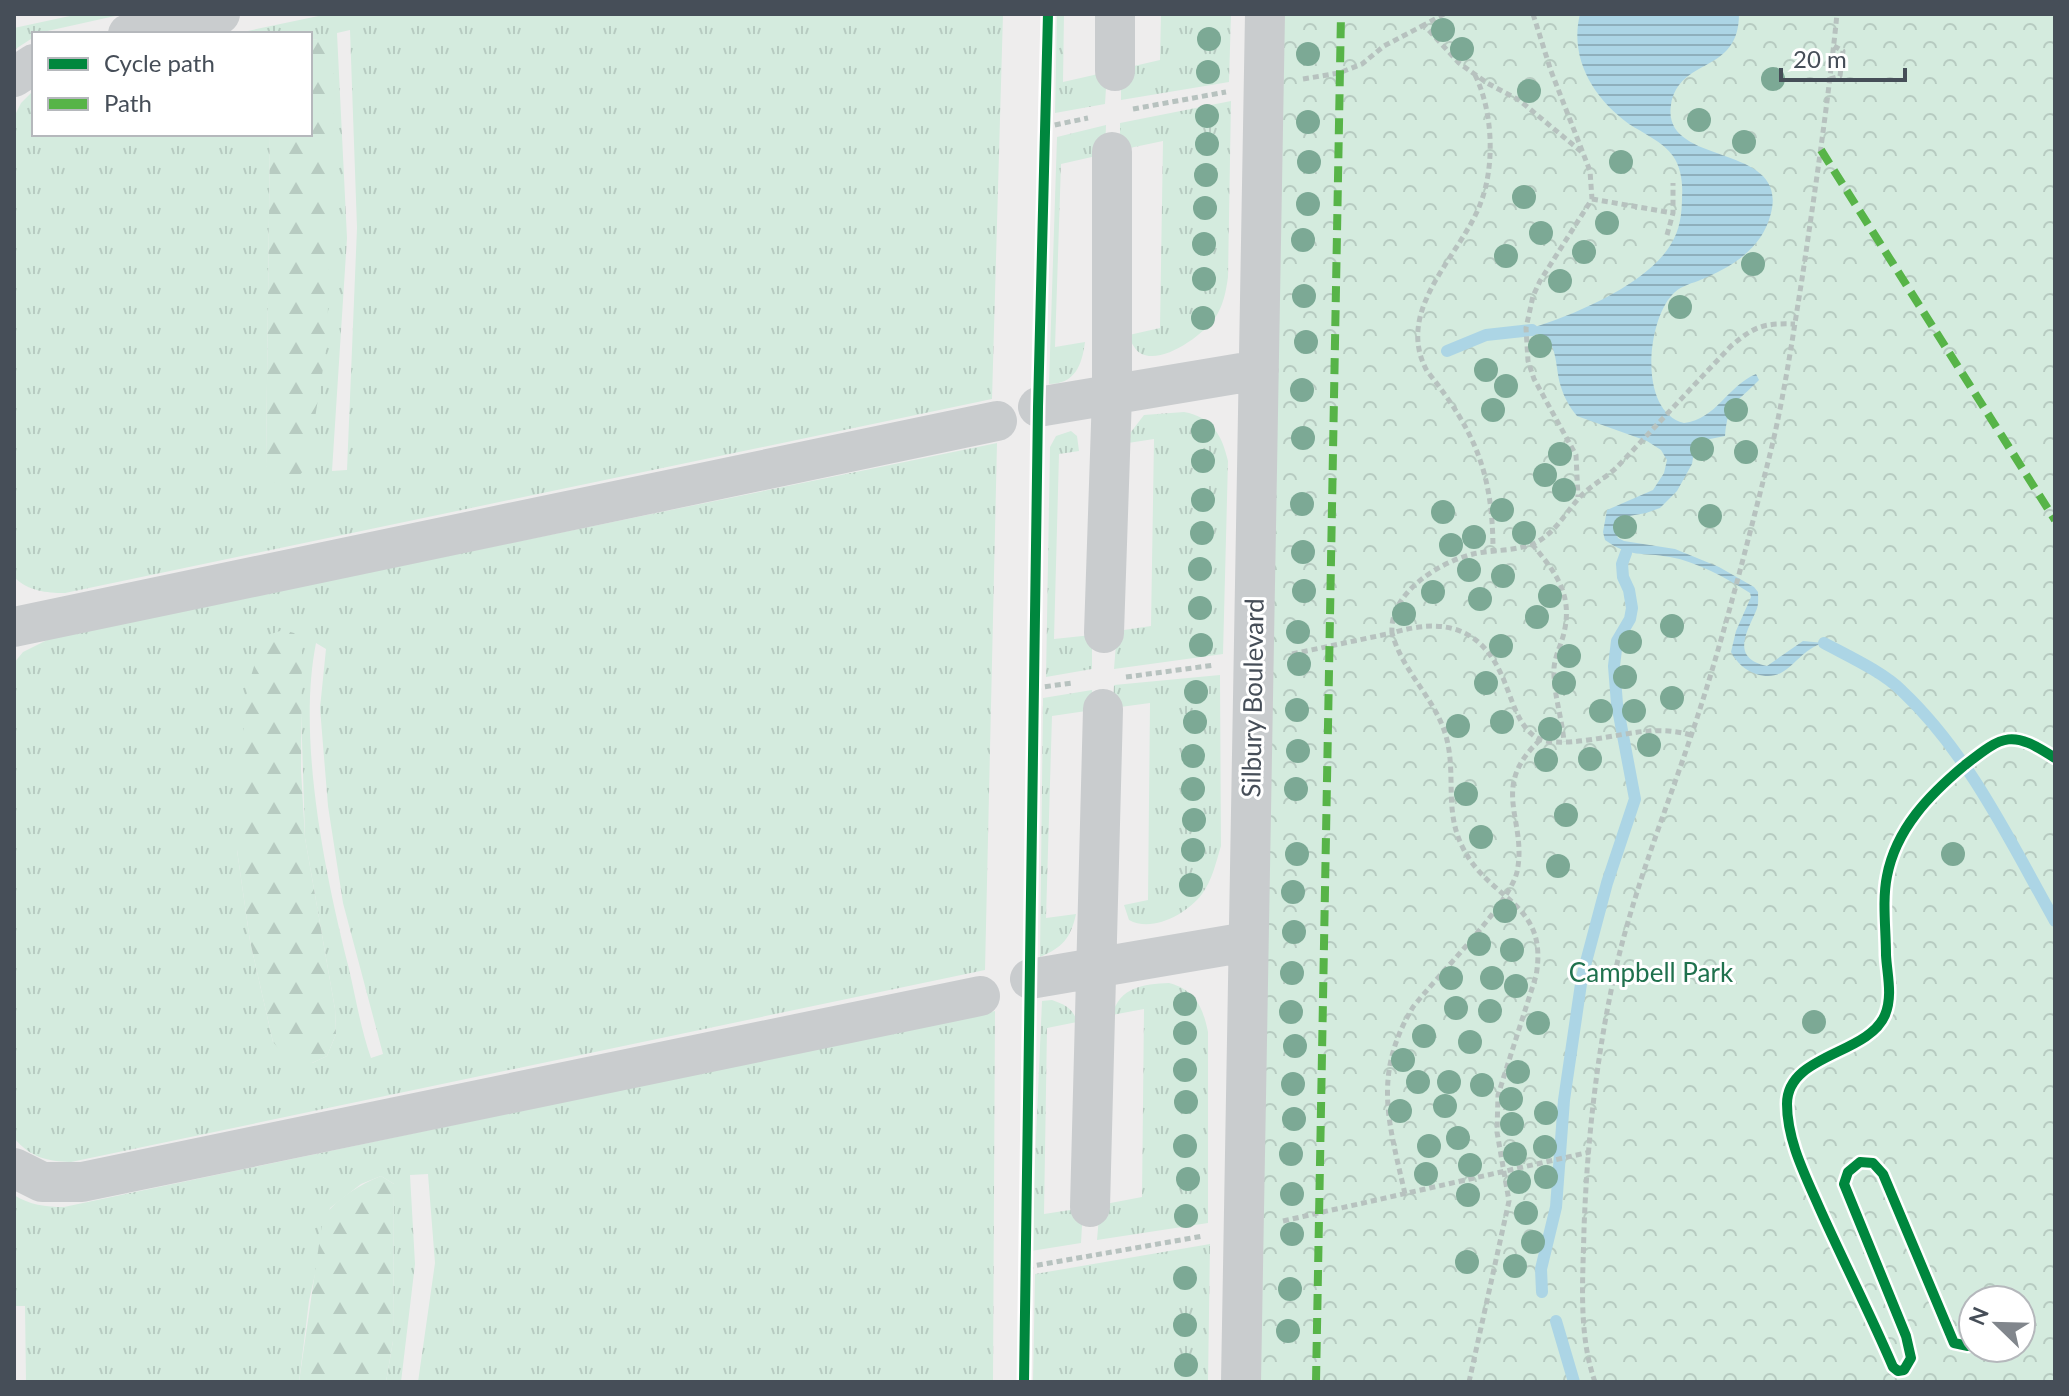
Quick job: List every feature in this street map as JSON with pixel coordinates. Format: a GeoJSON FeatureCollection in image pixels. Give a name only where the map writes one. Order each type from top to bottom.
{"type":"FeatureCollection","features":[{"type":"Feature","properties":{"kind":"street"},"geometry":{"type":"LineString","coordinates":[[137,32],[220,14]]}},
{"type":"Feature","properties":{"kind":"street"},"geometry":{"type":"LineString","coordinates":[[1115,14],[1115,71]]}},
{"type":"Feature","properties":{"kind":"street","name":"Silbury Boulevard"},"geometry":{"type":"LineString","coordinates":[[1241,1382],[1265,14]]}},
{"type":"Feature","properties":{"kind":"street"},"geometry":{"type":"LineString","coordinates":[[14,77],[32,65]]}},
{"type":"Feature","properties":{"kind":"street"},"geometry":{"type":"LineString","coordinates":[[1104,633],[1112,395],[1106,134]]}},
{"type":"Feature","properties":{"kind":"street"},"geometry":{"type":"LineString","coordinates":[[1038,407],[1259,370]]}},
{"type":"Feature","properties":{"kind":"street"},"geometry":{"type":"LineString","coordinates":[[14,627],[997,421]]}},
{"type":"Feature","properties":{"kind":"street"},"geometry":{"type":"LineString","coordinates":[[1090,1207],[1098,968],[1099,690]]}},
{"type":"Feature","properties":{"kind":"street"},"geometry":{"type":"LineString","coordinates":[[1030,979],[1247,942]]}},
{"type":"Feature","properties":{"kind":"street"},"geometry":{"type":"LineString","coordinates":[[14,1168],[42,1182],[82,1182],[980,996]]}},
{"type":"Feature","properties":{"kind":"path"},"geometry":{"type":"LineString","coordinates":[[1128,109],[1339,73],[1362,64],[1384,46],[1444,14]]}},
{"type":"Feature","properties":{"kind":"path"},"geometry":{"type":"LineString","coordinates":[[1533,14],[1551,71],[1590,171],[1592,199],[1540,281],[1533,296],[1527,330],[1528,361],[1534,379],[1576,455],[1578,498]]}},
{"type":"Feature","properties":{"kind":"path"},"geometry":{"type":"LineString","coordinates":[[1595,1382],[1585,1342],[1585,1207],[1597,1081],[1614,976],[1637,887],[1691,735],[1768,462],[1795,324],[1837,14]]}},
{"type":"Feature","properties":{"kind":"path"},"geometry":{"type":"LineString","coordinates":[[1424,25],[1459,63],[1519,100],[1583,153]]}},
{"type":"Feature","properties":{"kind":"path"},"geometry":{"type":"LineString","coordinates":[[1830,79],[1840,76],[1843,51],[1834,46]]}},
{"type":"Feature","properties":{"kind":"path"},"geometry":{"type":"LineString","coordinates":[[1475,75],[1487,121],[1486,185],[1481,204],[1428,294],[1421,317],[1419,344],[1422,362],[1463,421],[1480,454],[1493,517],[1493,551]]}},
{"type":"Feature","properties":{"kind":"path"},"geometry":{"type":"LineString","coordinates":[[1045,143],[1046,113]]}},
{"type":"Feature","properties":{"kind":"path"},"geometry":{"type":"LineString","coordinates":[[1045,127],[1106,134]]}},
{"type":"Feature","properties":{"kind":"path"},"geometry":{"type":"LineString","coordinates":[[1667,235],[1673,213],[1673,183]]}},
{"type":"Feature","properties":{"kind":"path"},"geometry":{"type":"LineString","coordinates":[[1592,199],[1673,213]]}},
{"type":"Feature","properties":{"kind":"path"},"geometry":{"type":"LineString","coordinates":[[1469,1382],[1509,1201],[1497,1132],[1498,1095],[1530,998],[1539,958],[1533,927],[1526,916],[1469,860],[1455,831],[1449,798],[1446,735],[1431,702],[1396,648],[1392,633],[1393,612],[1416,585],[1461,558],[1532,544],[1556,527],[1578,498],[1609,474],[1751,329],[1766,324],[1795,324]]}},
{"type":"Feature","properties":{"kind":"path"},"geometry":{"type":"LineString","coordinates":[[1532,544],[1561,584],[1568,607],[1554,670],[1564,742]]}},
{"type":"Feature","properties":{"kind":"path"},"geometry":{"type":"LineString","coordinates":[[1035,688],[1099,690],[1328,648],[1426,625],[1442,625],[1455,627],[1475,639],[1501,674],[1524,725],[1540,740],[1564,742],[1634,732],[1675,731],[1691,735]]}},
{"type":"Feature","properties":{"kind":"path"},"geometry":{"type":"LineString","coordinates":[[1034,703],[1035,673]]}},
{"type":"Feature","properties":{"kind":"path"},"geometry":{"type":"LineString","coordinates":[[1405,1194],[1387,1114],[1386,1085],[1396,1041],[1413,1007],[1506,896],[1516,875],[1520,851],[1512,811],[1514,781],[1521,764],[1540,740]]}},
{"type":"Feature","properties":{"kind":"path"},"geometry":{"type":"LineString","coordinates":[[1027,1267],[1245,1230],[1590,1152]]}},
{"type":"Feature","properties":{"kind":"path"},"geometry":{"type":"LineString","coordinates":[[1027,1251],[1027,1281]]}},
{"type":"Feature","properties":{"kind":"green space"},"geometry":{"type":"Polygon","coordinates":[[[79,14],[124,14],[32,32],[32,38],[14,50],[14,28],[79,14]]]}},
{"type":"Feature","properties":{"kind":"green space"},"geometry":{"type":"Polygon","coordinates":[[[328,14],[1003,14],[992,399],[65,593],[44,592],[25,585],[14,577],[14,117],[21,103],[32,92],[32,136],[270,136],[266,466],[281,485],[318,39],[312,40],[312,32],[242,32],[328,14]],[[350,30],[337,33],[347,238],[332,471],[347,470],[357,228],[350,30]]]}},
{"type":"Feature","properties":{"kind":"green space"},"geometry":{"type":"Polygon","coordinates":[[[1057,14],[1064,14],[1063,82],[1107,72],[1105,104],[1055,113],[1057,14]]]}},
{"type":"Feature","properties":{"kind":"green space"},"geometry":{"type":"Polygon","coordinates":[[[1161,14],[1231,14],[1229,82],[1121,100],[1121,69],[1160,60],[1161,14]]]}},
{"type":"Feature","properties":{"kind":"green space","name":"Campbell Park"},"geometry":{"type":"Polygon","coordinates":[[[1265,14],[2055,14],[2055,1382],[1241,1382],[1265,14]]]}},
{"type":"Feature","properties":{"kind":"green space"},"geometry":{"type":"Polygon","coordinates":[[[318,39],[327,47],[334,77],[327,344],[307,467],[294,481],[280,485],[269,479],[266,466],[270,136],[312,136],[312,40],[318,39]]]}},
{"type":"Feature","properties":{"kind":"green space"},"geometry":{"type":"Polygon","coordinates":[[[1231,101],[1228,277],[1222,304],[1209,325],[1181,347],[1159,355],[1140,353],[1129,335],[1160,328],[1163,141],[1120,150],[1120,123],[1231,101]]]}},
{"type":"Feature","properties":{"kind":"green space"},"geometry":{"type":"Polygon","coordinates":[[[1106,125],[1105,154],[1061,164],[1055,347],[1085,342],[1076,372],[1065,381],[1049,384],[1057,137],[1106,125]]]}},
{"type":"Feature","properties":{"kind":"green space"},"geometry":{"type":"Polygon","coordinates":[[[1184,412],[1209,423],[1223,443],[1228,461],[1223,654],[1114,669],[1117,631],[1151,626],[1154,439],[1128,443],[1131,432],[1144,415],[1184,412]]]}},
{"type":"Feature","properties":{"kind":"green space"},"geometry":{"type":"Polygon","coordinates":[[[1071,431],[1077,436],[1079,451],[1059,454],[1054,639],[1092,635],[1092,669],[1046,677],[1050,447],[1056,436],[1071,431]]]}},
{"type":"Feature","properties":{"kind":"green space"},"geometry":{"type":"Polygon","coordinates":[[[997,443],[985,970],[71,1162],[40,1157],[14,1138],[14,663],[23,652],[53,637],[997,443]],[[316,643],[310,721],[316,806],[331,891],[371,1058],[383,1054],[343,903],[328,806],[320,708],[326,649],[316,643]],[[301,709],[237,850],[250,941],[273,1042],[312,1063],[327,1056],[336,1034],[335,1009],[305,838],[301,709]]]}},
{"type":"Feature","properties":{"kind":"green space"},"geometry":{"type":"Polygon","coordinates":[[[283,630],[294,633],[302,642],[301,770],[305,838],[335,1009],[336,1034],[327,1056],[312,1063],[290,1061],[273,1042],[250,941],[237,850],[241,751],[249,683],[260,646],[271,634],[283,630]]]}},
{"type":"Feature","properties":{"kind":"green space"},"geometry":{"type":"Polygon","coordinates":[[[1220,675],[1221,846],[1213,871],[1202,894],[1178,914],[1158,923],[1129,920],[1124,905],[1148,900],[1150,703],[1113,708],[1114,685],[1220,675]]]}},
{"type":"Feature","properties":{"kind":"green space"},"geometry":{"type":"Polygon","coordinates":[[[1092,690],[1093,710],[1052,716],[1046,918],[1076,914],[1064,941],[1040,957],[1043,698],[1092,690]]]}},
{"type":"Feature","properties":{"kind":"green space"},"geometry":{"type":"Polygon","coordinates":[[[1169,983],[1186,990],[1197,1001],[1208,1032],[1208,1223],[1097,1240],[1100,1205],[1142,1197],[1144,1009],[1112,1015],[1121,998],[1134,989],[1169,983]]]}},
{"type":"Feature","properties":{"kind":"green space"},"geometry":{"type":"Polygon","coordinates":[[[1052,1000],[1068,1008],[1077,1022],[1047,1028],[1044,1214],[1083,1208],[1081,1243],[1031,1251],[1042,1001],[1052,1000]]]}},
{"type":"Feature","properties":{"kind":"green space"},"geometry":{"type":"Polygon","coordinates":[[[995,1011],[993,1382],[418,1382],[435,1263],[428,1174],[410,1175],[415,1264],[401,1382],[386,1382],[393,1341],[394,1184],[381,1176],[361,1184],[330,1208],[309,1301],[299,1382],[26,1382],[25,1306],[14,1306],[14,1195],[38,1205],[64,1207],[995,1011]]]}},
{"type":"Feature","properties":{"kind":"green space"},"geometry":{"type":"Polygon","coordinates":[[[381,1176],[394,1184],[393,1341],[386,1382],[299,1382],[323,1217],[349,1193],[381,1176]]]}},
{"type":"Feature","properties":{"kind":"green space"},"geometry":{"type":"Polygon","coordinates":[[[1210,1244],[1208,1382],[1033,1382],[1035,1274],[1210,1244]]]}},
{"type":"Feature","properties":{"kind":"water"},"geometry":{"type":"Polygon","coordinates":[[[1580,14],[1739,14],[1730,47],[1685,79],[1676,90],[1671,105],[1673,125],[1685,138],[1745,164],[1762,175],[1771,190],[1771,213],[1760,237],[1743,256],[1672,295],[1657,325],[1651,365],[1659,402],[1669,415],[1684,423],[1714,409],[1746,379],[1756,374],[1759,380],[1731,409],[1725,436],[1700,441],[1677,491],[1660,508],[1618,518],[1614,527],[1618,538],[1624,541],[1675,549],[1719,567],[1754,587],[1758,592],[1758,606],[1744,643],[1748,657],[1756,662],[1767,666],[1803,641],[1824,643],[1806,652],[1776,675],[1752,672],[1739,663],[1731,652],[1750,593],[1722,576],[1691,563],[1629,552],[1605,540],[1603,532],[1607,510],[1653,490],[1664,473],[1667,460],[1661,450],[1647,441],[1577,416],[1562,391],[1552,346],[1541,335],[1532,333],[1532,328],[1609,296],[1645,272],[1671,244],[1681,215],[1682,181],[1673,156],[1616,114],[1587,76],[1578,46],[1580,14]]]}},
{"type":"Feature","properties":{"kind":"waterway"},"geometry":{"type":"LineString","coordinates":[[1447,351],[1486,335],[1532,330]]}},
{"type":"Feature","properties":{"kind":"waterway"},"geometry":{"type":"LineString","coordinates":[[1542,1292],[1541,1269],[1556,1207],[1564,1100],[1582,977],[1607,883],[1635,799],[1617,704],[1614,666],[1617,641],[1630,619],[1632,608],[1623,577],[1622,564],[1626,553]]}},
{"type":"Feature","properties":{"kind":"waterway"},"geometry":{"type":"LineString","coordinates":[[1824,643],[1885,677],[1926,716],[1987,800],[2055,921]]}},
{"type":"Feature","properties":{"kind":"waterway"},"geometry":{"type":"LineString","coordinates":[[1556,1321],[1574,1382]]}},
{"type":"Feature","properties":{"kind":"marked path"},"geometry":{"type":"LineString","coordinates":[[1316,1382],[1341,14]]}},
{"type":"Feature","properties":{"kind":"marked path"},"geometry":{"type":"LineString","coordinates":[[1821,150],[2055,520]]}},
{"type":"Feature","properties":{"kind":"cycle path"},"geometry":{"type":"LineString","coordinates":[[1024,1382],[1038,407],[1048,14]]}},
{"type":"Feature","properties":{"kind":"cycle path"},"geometry":{"type":"LineString","coordinates":[[1957,1344],[1954,1343],[1883,1174],[1873,1163],[1860,1162],[1848,1172],[1844,1184],[1906,1336],[1911,1358],[1904,1370],[1898,1371],[1893,1367],[1803,1170],[1793,1144],[1787,1104],[1791,1087],[1800,1075],[1814,1064],[1863,1039],[1885,1015],[1889,993],[1885,915],[1887,876],[1898,843],[1916,814],[1952,776],[1999,742],[2018,740],[2055,758]]}}]}
